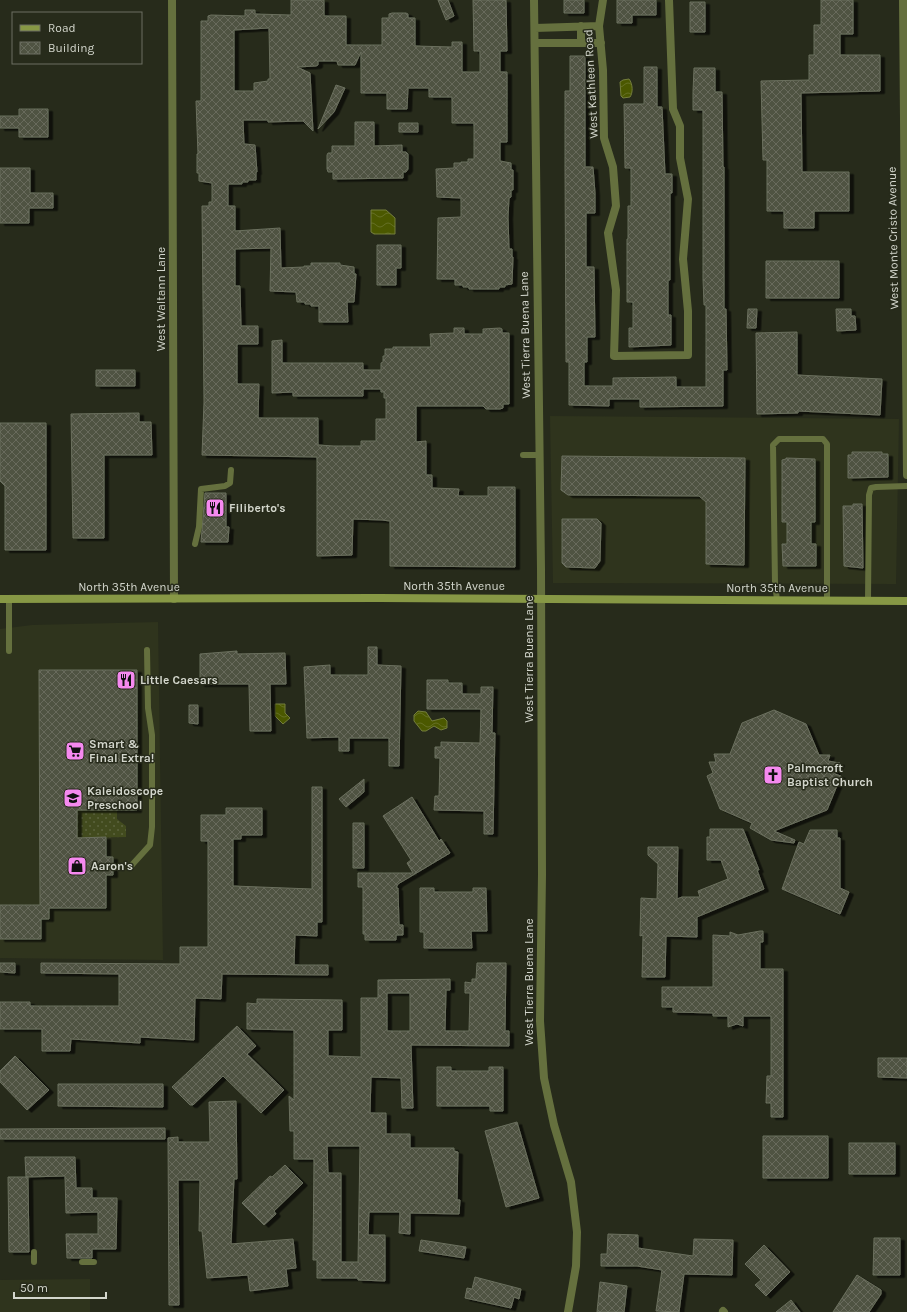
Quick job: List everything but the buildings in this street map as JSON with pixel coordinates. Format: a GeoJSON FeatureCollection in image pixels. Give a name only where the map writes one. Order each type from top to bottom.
{"type":"FeatureCollection","features":[{"type":"Feature","properties":{"kind":"main road","name":"North 35th Avenue"},"geometry":{"type":"LineString","coordinates":[[0,599],[907,601]]}},
{"type":"Feature","properties":{"kind":"street","name":"West Waltann Lane"},"geometry":{"type":"LineString","coordinates":[[172,0],[174,599]]}},
{"type":"Feature","properties":{"kind":"street","name":"West Tierra Buena Lane"},"geometry":{"type":"LineString","coordinates":[[534,0],[540,599],[541,1052],[544,1078],[554,1125],[571,1182],[577,1232],[576,1266],[568,1312]]}},
{"type":"Feature","properties":{"kind":"street","name":"West Kathleen Road"},"geometry":{"type":"LineString","coordinates":[[604,0],[599,26],[601,43],[604,138],[614,167],[616,206],[608,233],[616,290],[614,356],[688,355],[688,312],[683,259],[688,199],[680,158],[680,126],[673,109],[669,0]]}},
{"type":"Feature","properties":{"kind":"street","name":"West Monte Cristo Avenue"},"geometry":{"type":"LineString","coordinates":[[903,0],[905,51],[907,475]]}},
{"type":"Feature","properties":{"kind":"street"},"geometry":{"type":"LineString","coordinates":[[580,26],[581,43]]}},
{"type":"Feature","properties":{"kind":"street"},"geometry":{"type":"LineString","coordinates":[[535,28],[599,26]]}},
{"type":"Feature","properties":{"kind":"street"},"geometry":{"type":"LineString","coordinates":[[535,43],[601,43]]}},
{"type":"Feature","properties":{"kind":"lane"},"geometry":{"type":"LineString","coordinates":[[777,600],[775,583],[773,445],[779,439],[823,439],[827,444],[828,600]]}},
{"type":"Feature","properties":{"kind":"lane"},"geometry":{"type":"LineString","coordinates":[[523,455],[539,455]]}},
{"type":"Feature","properties":{"kind":"lane"},"geometry":{"type":"LineString","coordinates":[[195,544],[199,527],[201,489],[225,486],[230,483],[230,470]]}},
{"type":"Feature","properties":{"kind":"lane"},"geometry":{"type":"LineString","coordinates":[[868,600],[868,495],[871,488],[907,486]]}},
{"type":"Feature","properties":{"kind":"lane"},"geometry":{"type":"LineString","coordinates":[[9,599],[9,651]]}},
{"type":"Feature","properties":{"kind":"lane"},"geometry":{"type":"LineString","coordinates":[[132,866],[150,844],[152,827],[152,735],[148,708],[147,650]]}},
{"type":"Feature","properties":{"kind":"lane"},"geometry":{"type":"LineString","coordinates":[[34,1252],[34,1262]]}},
{"type":"Feature","properties":{"kind":"lane"},"geometry":{"type":"LineString","coordinates":[[82,1262],[94,1262]]}},
{"type":"Feature","properties":{"kind":"shaded area"},"geometry":{"type":"Polygon","coordinates":[[[550,416],[899,419],[896,584],[553,583],[550,416]]]}},
{"type":"Feature","properties":{"kind":"shaded area"},"geometry":{"type":"Polygon","coordinates":[[[158,622],[163,960],[0,958],[0,629],[32,625],[158,622]]]}},
{"type":"Feature","properties":{"kind":"shaded area"},"geometry":{"type":"Polygon","coordinates":[[[77,810],[117,810],[117,819],[126,826],[126,837],[77,838],[77,810]]]}},
{"type":"Feature","properties":{"kind":"shaded area"},"geometry":{"type":"Polygon","coordinates":[[[90,1279],[90,1312],[0,1312],[0,1280],[90,1279]]]}},
{"type":"Feature","properties":{"kind":"water"},"geometry":{"type":"Polygon","coordinates":[[[629,79],[632,86],[632,93],[630,97],[623,98],[621,96],[620,82],[629,79]]]}},
{"type":"Feature","properties":{"kind":"water"},"geometry":{"type":"Polygon","coordinates":[[[371,210],[386,210],[395,218],[395,234],[374,234],[371,232],[371,210]]]}},
{"type":"Feature","properties":{"kind":"water"},"geometry":{"type":"Polygon","coordinates":[[[275,704],[285,704],[285,713],[290,718],[283,724],[275,716],[275,704]]]}},
{"type":"Feature","properties":{"kind":"water"},"geometry":{"type":"Polygon","coordinates":[[[418,711],[426,712],[432,721],[444,718],[447,721],[447,728],[441,730],[434,726],[426,731],[422,731],[414,721],[414,715],[418,711]]]}},
{"type":"Feature","properties":{"kind":"place","name":"Filiberto's"},"geometry":{"type":"Point","coordinates":[215,508]}},
{"type":"Feature","properties":{"kind":"place","name":"Little Caesars"},"geometry":{"type":"Point","coordinates":[126,680]}},
{"type":"Feature","properties":{"kind":"place","name":"Smart & Final Extra!"},"geometry":{"type":"Point","coordinates":[75,751]}},
{"type":"Feature","properties":{"kind":"place","name":"Palmcroft Baptist Church"},"geometry":{"type":"Point","coordinates":[773,775]}},
{"type":"Feature","properties":{"kind":"place","name":"Kaleidoscope Preschool"},"geometry":{"type":"Point","coordinates":[73,798]}},
{"type":"Feature","properties":{"kind":"place","name":"Aaron's"},"geometry":{"type":"Point","coordinates":[77,866]}}]}
